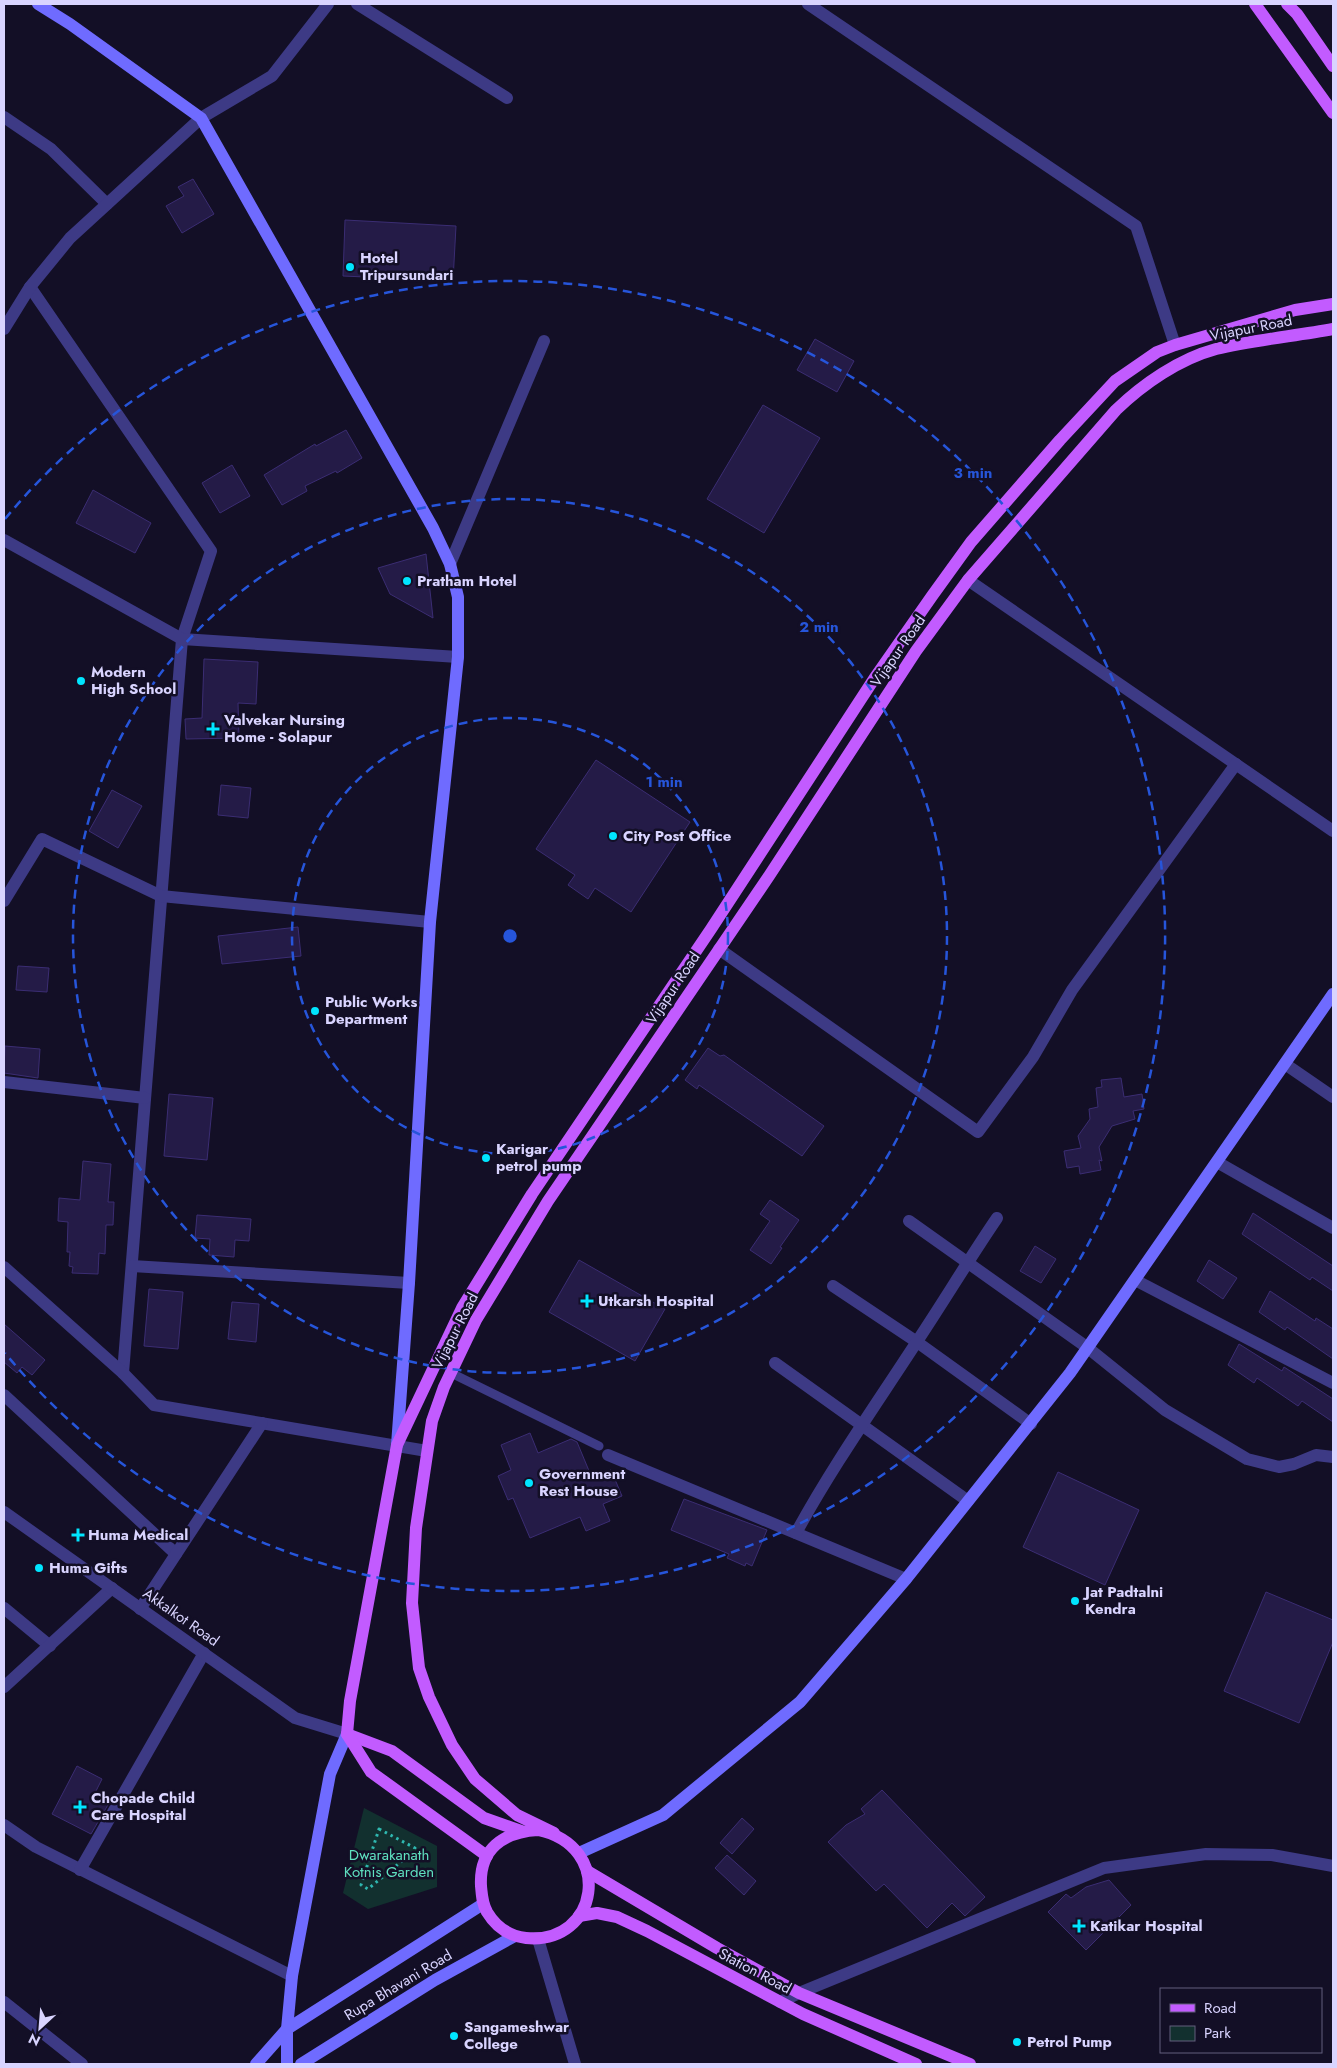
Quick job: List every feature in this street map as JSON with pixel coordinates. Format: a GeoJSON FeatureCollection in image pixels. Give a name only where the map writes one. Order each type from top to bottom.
{"type":"FeatureCollection","features":[{"type":"Feature","properties":{"kind":"main road"},"geometry":{"type":"LineString","coordinates":[[38,4],[70,24],[201,118],[433,528],[450,564],[458,597],[458,657],[430,922],[409,1283],[397,1444]]}},
{"type":"Feature","properties":{"kind":"main road"},"geometry":{"type":"LineString","coordinates":[[1255,4],[1333,113]]}},
{"type":"Feature","properties":{"kind":"main road"},"geometry":{"type":"LineString","coordinates":[[1287,4],[1297,14],[1333,66]]}},
{"type":"Feature","properties":{"kind":"main road","name":"Vijapur Road"},"geometry":{"type":"LineString","coordinates":[[347,1734],[350,1700],[397,1444],[462,1308],[532,1194],[711,929],[874,679],[971,542],[1060,440],[1115,381],[1156,352],[1175,345],[1295,310],[1333,304]]}},
{"type":"Feature","properties":{"kind":"main road","name":"Vijapur Road"},"geometry":{"type":"LineString","coordinates":[[554,1833],[517,1815],[475,1779],[452,1745],[429,1697],[419,1668],[413,1593],[416,1528],[432,1421],[451,1373],[476,1320],[548,1201],[719,949],[873,715],[968,580],[1116,410],[1141,386],[1178,366],[1215,350],[1333,330]]}},
{"type":"Feature","properties":{"kind":"main road"},"geometry":{"type":"LineString","coordinates":[[579,1853],[663,1814],[800,1702],[906,1579],[1031,1424],[1136,1280],[1333,994]]}},
{"type":"Feature","properties":{"kind":"main road"},"geometry":{"type":"LineString","coordinates":[[347,1734],[371,1772],[487,1856]]}},
{"type":"Feature","properties":{"kind":"main road"},"geometry":{"type":"LineString","coordinates":[[347,1734],[392,1751],[484,1818],[521,1831]]}},
{"type":"Feature","properties":{"kind":"main road"},"geometry":{"type":"LineString","coordinates":[[287,2064],[287,2029],[292,1976],[330,1774],[347,1734]]}},
{"type":"Feature","properties":{"kind":"main road"},"geometry":{"type":"LineString","coordinates":[[538,1830],[554,1833],[568,1841],[579,1853],[587,1870],[589,1887],[586,1902],[579,1916],[568,1928],[554,1936],[538,1939],[513,1937],[491,1919],[483,1904],[480,1871],[487,1856],[506,1837],[521,1831],[538,1830]]}},
{"type":"Feature","properties":{"kind":"main road"},"geometry":{"type":"LineString","coordinates":[[587,1870],[717,1948],[799,1992],[970,2064]]}},
{"type":"Feature","properties":{"kind":"main road"},"geometry":{"type":"LineString","coordinates":[[256,2064],[287,2029],[483,1904]]}},
{"type":"Feature","properties":{"kind":"main road","name":"Station Road"},"geometry":{"type":"LineString","coordinates":[[579,1916],[597,1913],[616,1918],[647,1931],[780,2002],[916,2064]]}},
{"type":"Feature","properties":{"kind":"main road","name":"Rupa Bhavani Road"},"geometry":{"type":"LineString","coordinates":[[301,2064],[435,1980],[513,1937]]}},
{"type":"Feature","properties":{"kind":"street"},"geometry":{"type":"LineString","coordinates":[[4,329],[30,287],[70,238],[201,118],[272,76],[328,4]]}},
{"type":"Feature","properties":{"kind":"street"},"geometry":{"type":"LineString","coordinates":[[357,4],[507,98]]}},
{"type":"Feature","properties":{"kind":"street"},"geometry":{"type":"LineString","coordinates":[[808,4],[1136,226],[1175,345]]}},
{"type":"Feature","properties":{"kind":"street"},"geometry":{"type":"LineString","coordinates":[[4,117],[52,149],[107,204]]}},
{"type":"Feature","properties":{"kind":"street"},"geometry":{"type":"LineString","coordinates":[[30,287],[210,551],[182,639],[123,1373]]}},
{"type":"Feature","properties":{"kind":"street"},"geometry":{"type":"LineString","coordinates":[[450,564],[544,341]]}},
{"type":"Feature","properties":{"kind":"street"},"geometry":{"type":"LineString","coordinates":[[4,540],[182,639],[458,657]]}},
{"type":"Feature","properties":{"kind":"street"},"geometry":{"type":"LineString","coordinates":[[968,580],[1333,831]]}},
{"type":"Feature","properties":{"kind":"street"},"geometry":{"type":"LineString","coordinates":[[719,949],[978,1132],[1033,1057],[1072,990],[1236,764]]}},
{"type":"Feature","properties":{"kind":"street"},"geometry":{"type":"LineString","coordinates":[[4,901],[42,839],[161,896],[430,922]]}},
{"type":"Feature","properties":{"kind":"street"},"geometry":{"type":"LineString","coordinates":[[1285,1064],[1333,1098]]}},
{"type":"Feature","properties":{"kind":"street"},"geometry":{"type":"LineString","coordinates":[[4,1082],[145,1098]]}},
{"type":"Feature","properties":{"kind":"street"},"geometry":{"type":"LineString","coordinates":[[1217,1162],[1333,1228]]}},
{"type":"Feature","properties":{"kind":"street"},"geometry":{"type":"LineString","coordinates":[[796,1533],[820,1489],[917,1342],[967,1262],[998,1218]]}},
{"type":"Feature","properties":{"kind":"street"},"geometry":{"type":"LineString","coordinates":[[909,1220],[1088,1348],[1165,1410],[1247,1458],[1279,1467],[1294,1464],[1316,1455],[1333,1457]]}},
{"type":"Feature","properties":{"kind":"street"},"geometry":{"type":"LineString","coordinates":[[132,1266],[409,1283]]}},
{"type":"Feature","properties":{"kind":"street"},"geometry":{"type":"LineString","coordinates":[[4,1267],[123,1373],[154,1405],[397,1444],[428,1451]]}},
{"type":"Feature","properties":{"kind":"street"},"geometry":{"type":"LineString","coordinates":[[1136,1280],[1333,1383]]}},
{"type":"Feature","properties":{"kind":"street"},"geometry":{"type":"LineString","coordinates":[[833,1286],[917,1342],[1031,1424]]}},
{"type":"Feature","properties":{"kind":"street"},"geometry":{"type":"LineString","coordinates":[[775,1363],[968,1501]]}},
{"type":"Feature","properties":{"kind":"street"},"geometry":{"type":"LineString","coordinates":[[4,1395],[176,1554]]}},
{"type":"Feature","properties":{"kind":"street"},"geometry":{"type":"LineString","coordinates":[[140,1609],[262,1423]]}},
{"type":"Feature","properties":{"kind":"street"},"geometry":{"type":"LineString","coordinates":[[608,1455],[906,1579]]}},
{"type":"Feature","properties":{"kind":"street","name":"Akkalkot Road"},"geometry":{"type":"LineString","coordinates":[[4,1512],[295,1718],[347,1734]]}},
{"type":"Feature","properties":{"kind":"street"},"geometry":{"type":"LineString","coordinates":[[4,1687],[112,1588]]}},
{"type":"Feature","properties":{"kind":"street"},"geometry":{"type":"LineString","coordinates":[[4,1608],[50,1646]]}},
{"type":"Feature","properties":{"kind":"street"},"geometry":{"type":"LineString","coordinates":[[80,1870],[204,1653]]}},
{"type":"Feature","properties":{"kind":"street"},"geometry":{"type":"LineString","coordinates":[[4,1825],[36,1847],[292,1976]]}},
{"type":"Feature","properties":{"kind":"street"},"geometry":{"type":"LineString","coordinates":[[780,2002],[799,1992],[1104,1868],[1206,1854],[1272,1855],[1333,1866]]}},
{"type":"Feature","properties":{"kind":"street"},"geometry":{"type":"LineString","coordinates":[[538,1939],[575,2064]]}},
{"type":"Feature","properties":{"kind":"street"},"geometry":{"type":"LineString","coordinates":[[4,2002],[82,2064]]}},
{"type":"Feature","properties":{"kind":"lane"},"geometry":{"type":"LineString","coordinates":[[451,1373],[599,1446]]}},
{"type":"Feature","properties":{"kind":"path"},"geometry":{"type":"LineString","coordinates":[[380,1829],[415,1848],[413,1852],[368,1889],[361,1885],[380,1829]]}},
{"type":"Feature","properties":{"kind":"green space","name":"Dwarakanath Kotnis Garden"},"geometry":{"type":"Polygon","coordinates":[[[364,1808],[437,1846],[437,1887],[368,1909],[343,1893],[364,1808]]]}},
{"type":"Feature","properties":{"kind":"building"},"geometry":{"type":"Polygon","coordinates":[[[193,179],[214,214],[182,233],[166,206],[184,196],[178,187],[193,179]]]}},
{"type":"Feature","properties":{"kind":"building"},"geometry":{"type":"Polygon","coordinates":[[[345,220],[456,226],[453,281],[343,276],[345,220]]]}},
{"type":"Feature","properties":{"kind":"building"},"geometry":{"type":"Polygon","coordinates":[[[815,339],[854,361],[837,392],[797,370],[815,339]]]}},
{"type":"Feature","properties":{"kind":"building"},"geometry":{"type":"Polygon","coordinates":[[[763,405],[820,438],[764,533],[707,499],[763,405]]]}},
{"type":"Feature","properties":{"kind":"building"},"geometry":{"type":"Polygon","coordinates":[[[346,430],[362,458],[337,473],[336,471],[305,486],[307,491],[282,505],[264,475],[315,444],[316,446],[346,430]]]}},
{"type":"Feature","properties":{"kind":"building"},"geometry":{"type":"Polygon","coordinates":[[[232,465],[250,496],[220,513],[202,483],[232,465]]]}},
{"type":"Feature","properties":{"kind":"building"},"geometry":{"type":"Polygon","coordinates":[[[93,490],[151,523],[135,553],[76,523],[93,490]]]}},
{"type":"Feature","properties":{"kind":"building","name":"Pratham Hotel"},"geometry":{"type":"Polygon","coordinates":[[[426,554],[433,618],[390,594],[378,568],[426,554]]]}},
{"type":"Feature","properties":{"kind":"building"},"geometry":{"type":"Polygon","coordinates":[[[204,659],[258,662],[256,704],[238,703],[239,738],[186,739],[185,719],[202,718],[204,659]]]}},
{"type":"Feature","properties":{"kind":"building","name":"City Post Office"},"geometry":{"type":"Polygon","coordinates":[[[596,760],[690,822],[631,912],[595,888],[588,899],[568,885],[575,875],[536,849],[596,760]]]}},
{"type":"Feature","properties":{"kind":"building"},"geometry":{"type":"Polygon","coordinates":[[[221,785],[251,788],[248,818],[218,815],[221,785]]]}},
{"type":"Feature","properties":{"kind":"building"},"geometry":{"type":"Polygon","coordinates":[[[112,790],[142,806],[118,848],[89,831],[112,790]]]}},
{"type":"Feature","properties":{"kind":"building"},"geometry":{"type":"Polygon","coordinates":[[[298,927],[301,956],[222,964],[218,936],[298,927]]]}},
{"type":"Feature","properties":{"kind":"building"},"geometry":{"type":"Polygon","coordinates":[[[18,966],[49,968],[47,992],[16,990],[18,966]]]}},
{"type":"Feature","properties":{"kind":"building"},"geometry":{"type":"Polygon","coordinates":[[[5,1046],[40,1049],[38,1078],[4,1073],[5,1046]]]}},
{"type":"Feature","properties":{"kind":"building"},"geometry":{"type":"Polygon","coordinates":[[[708,1048],[720,1056],[724,1055],[824,1126],[802,1156],[699,1085],[697,1089],[685,1080],[708,1048]]]}},
{"type":"Feature","properties":{"kind":"building"},"geometry":{"type":"Polygon","coordinates":[[[1121,1078],[1124,1097],[1142,1094],[1144,1109],[1133,1111],[1135,1119],[1112,1126],[1099,1147],[1102,1161],[1099,1160],[1101,1170],[1080,1174],[1079,1166],[1067,1168],[1064,1151],[1081,1148],[1078,1136],[1090,1119],[1089,1109],[1098,1107],[1096,1088],[1102,1087],[1101,1080],[1121,1078]]]}},
{"type":"Feature","properties":{"kind":"building"},"geometry":{"type":"Polygon","coordinates":[[[169,1094],[213,1098],[207,1160],[164,1156],[169,1094]]]}},
{"type":"Feature","properties":{"kind":"building"},"geometry":{"type":"Polygon","coordinates":[[[83,1161],[111,1164],[108,1202],[114,1202],[113,1225],[106,1225],[105,1254],[99,1253],[98,1274],[72,1273],[73,1267],[69,1266],[70,1252],[67,1252],[68,1222],[58,1221],[59,1198],[80,1200],[83,1161]]]}},
{"type":"Feature","properties":{"kind":"building"},"geometry":{"type":"Polygon","coordinates":[[[770,1200],[799,1220],[780,1247],[782,1248],[771,1264],[750,1250],[770,1221],[760,1214],[770,1200]]]}},
{"type":"Feature","properties":{"kind":"building"},"geometry":{"type":"Polygon","coordinates":[[[1253,1213],[1333,1266],[1333,1291],[1312,1277],[1310,1280],[1242,1234],[1253,1213]]]}},
{"type":"Feature","properties":{"kind":"building"},"geometry":{"type":"Polygon","coordinates":[[[197,1215],[251,1219],[249,1241],[235,1240],[234,1257],[209,1255],[210,1239],[195,1238],[197,1215]]]}},
{"type":"Feature","properties":{"kind":"building"},"geometry":{"type":"Polygon","coordinates":[[[1035,1246],[1056,1259],[1041,1283],[1020,1271],[1035,1246]]]}},
{"type":"Feature","properties":{"kind":"building"},"geometry":{"type":"Polygon","coordinates":[[[579,1260],[665,1309],[635,1361],[549,1312],[579,1260]]]}},
{"type":"Feature","properties":{"kind":"building"},"geometry":{"type":"Polygon","coordinates":[[[1209,1260],[1237,1278],[1223,1299],[1197,1281],[1209,1260]]]}},
{"type":"Feature","properties":{"kind":"building"},"geometry":{"type":"Polygon","coordinates":[[[149,1289],[183,1292],[178,1349],[144,1346],[149,1289]]]}},
{"type":"Feature","properties":{"kind":"building"},"geometry":{"type":"Polygon","coordinates":[[[1270,1291],[1315,1321],[1316,1318],[1333,1329],[1333,1359],[1287,1327],[1285,1330],[1259,1312],[1270,1291]]]}},
{"type":"Feature","properties":{"kind":"building"},"geometry":{"type":"Polygon","coordinates":[[[232,1302],[259,1304],[256,1342],[228,1339],[232,1302]]]}},
{"type":"Feature","properties":{"kind":"building"},"geometry":{"type":"Polygon","coordinates":[[[4,1324],[45,1360],[32,1375],[22,1367],[17,1373],[4,1362],[4,1324]]]}},
{"type":"Feature","properties":{"kind":"building"},"geometry":{"type":"Polygon","coordinates":[[[1239,1344],[1282,1371],[1284,1367],[1333,1399],[1333,1422],[1302,1401],[1298,1406],[1257,1378],[1254,1383],[1228,1365],[1239,1344]]]}},
{"type":"Feature","properties":{"kind":"building"},"geometry":{"type":"Polygon","coordinates":[[[530,1433],[538,1453],[571,1439],[577,1442],[592,1478],[611,1470],[622,1496],[603,1504],[610,1521],[586,1531],[580,1517],[530,1538],[513,1498],[508,1500],[498,1476],[511,1470],[501,1445],[530,1433]]]}},
{"type":"Feature","properties":{"kind":"building"},"geometry":{"type":"Polygon","coordinates":[[[1058,1472],[1139,1510],[1105,1585],[1023,1547],[1058,1472]]]}},
{"type":"Feature","properties":{"kind":"building"},"geometry":{"type":"Polygon","coordinates":[[[684,1499],[767,1530],[752,1566],[746,1563],[745,1566],[727,1558],[729,1554],[671,1530],[684,1499]]]}},
{"type":"Feature","properties":{"kind":"building"},"geometry":{"type":"Polygon","coordinates":[[[1266,1592],[1333,1620],[1333,1642],[1299,1723],[1224,1691],[1266,1592]]]}},
{"type":"Feature","properties":{"kind":"building"},"geometry":{"type":"Polygon","coordinates":[[[77,1766],[102,1779],[94,1795],[109,1803],[91,1834],[52,1814],[77,1766]]]}},
{"type":"Feature","properties":{"kind":"building"},"geometry":{"type":"Polygon","coordinates":[[[882,1790],[985,1897],[965,1916],[952,1903],[927,1928],[884,1884],[876,1891],[828,1842],[846,1825],[865,1814],[861,1809],[882,1790]]]}},
{"type":"Feature","properties":{"kind":"building"},"geometry":{"type":"Polygon","coordinates":[[[742,1818],[754,1829],[732,1854],[720,1843],[742,1818]]]}},
{"type":"Feature","properties":{"kind":"building"},"geometry":{"type":"Polygon","coordinates":[[[727,1855],[756,1881],[744,1895],[715,1868],[727,1855]]]}},
{"type":"Feature","properties":{"kind":"building"},"geometry":{"type":"Polygon","coordinates":[[[1109,1880],[1131,1905],[1086,1950],[1048,1912],[1066,1894],[1071,1898],[1086,1887],[1109,1880]]]}},
{"type":"Feature","properties":{"kind":"place","name":"Hotel Tripursundari"},"geometry":{"type":"Point","coordinates":[350,267]}},
{"type":"Feature","properties":{"kind":"place","name":"Pratham Hotel"},"geometry":{"type":"Point","coordinates":[407,581]}},
{"type":"Feature","properties":{"kind":"place","name":"Modern High School"},"geometry":{"type":"Point","coordinates":[81,681]}},
{"type":"Feature","properties":{"kind":"place","name":"Valvekar Nursing Home - Solapur"},"geometry":{"type":"Point","coordinates":[213,729]}},
{"type":"Feature","properties":{"kind":"place","name":"City Post Office"},"geometry":{"type":"Point","coordinates":[613,836]}},
{"type":"Feature","properties":{"kind":"place","name":"Public Works Department"},"geometry":{"type":"Point","coordinates":[315,1011]}},
{"type":"Feature","properties":{"kind":"place","name":"Karigar petrol pump"},"geometry":{"type":"Point","coordinates":[486,1158]}},
{"type":"Feature","properties":{"kind":"place","name":"Utkarsh Hospital"},"geometry":{"type":"Point","coordinates":[587,1301]}},
{"type":"Feature","properties":{"kind":"place","name":"Government Rest House"},"geometry":{"type":"Point","coordinates":[529,1483]}},
{"type":"Feature","properties":{"kind":"place","name":"Huma Medical"},"geometry":{"type":"Point","coordinates":[78,1535]}},
{"type":"Feature","properties":{"kind":"place","name":"Huma Gifts"},"geometry":{"type":"Point","coordinates":[39,1568]}},
{"type":"Feature","properties":{"kind":"place","name":"Jat Padtalni Kendra"},"geometry":{"type":"Point","coordinates":[1075,1601]}},
{"type":"Feature","properties":{"kind":"place","name":"Chopade Child Care Hospital"},"geometry":{"type":"Point","coordinates":[80,1807]}},
{"type":"Feature","properties":{"kind":"place","name":"Katikar Hospital"},"geometry":{"type":"Point","coordinates":[1079,1926]}},
{"type":"Feature","properties":{"kind":"place","name":"Sangameshwar College"},"geometry":{"type":"Point","coordinates":[454,2036]}},
{"type":"Feature","properties":{"kind":"place","name":"Petrol Pump"},"geometry":{"type":"Point","coordinates":[1017,2042]}}]}
